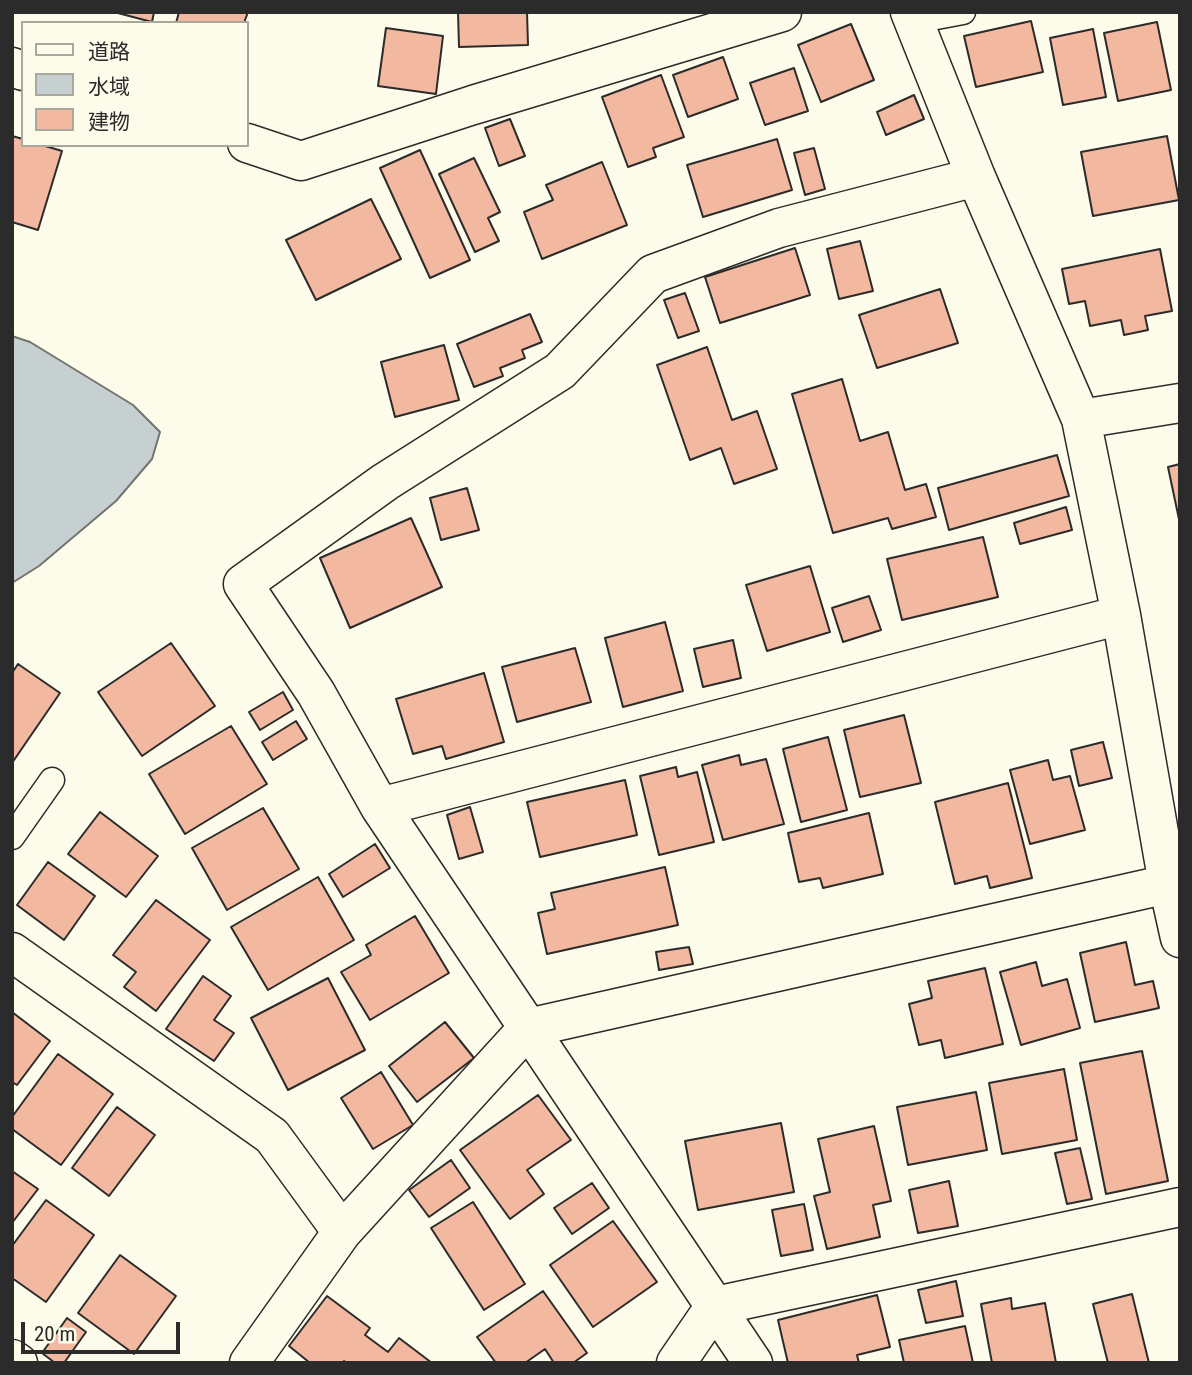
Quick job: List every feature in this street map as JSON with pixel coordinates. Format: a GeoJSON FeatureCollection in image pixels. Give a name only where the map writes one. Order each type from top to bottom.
{"type":"FeatureCollection","features":[{"type":"Feature","properties":{"kind":"street"},"geometry":{"type":"LineString","coordinates":[[248,144],[301,161],[782,12]]}},
{"type":"Feature","properties":{"kind":"street"},"geometry":{"type":"LineString","coordinates":[[912,17],[976,177],[1081,419],[1121,615],[1168,884],[1180,938]]}},
{"type":"Feature","properties":{"kind":"street"},"geometry":{"type":"LineString","coordinates":[[753,1363],[380,807],[316,693],[243,584],[385,482],[560,371],[653,274],[779,228],[976,177]]}},
{"type":"Feature","properties":{"kind":"street"},"geometry":{"type":"LineString","coordinates":[[1081,419],[1180,403]]}},
{"type":"Feature","properties":{"kind":"street"},"geometry":{"type":"LineString","coordinates":[[380,807],[1121,615]]}},
{"type":"Feature","properties":{"kind":"street"},"geometry":{"type":"LineString","coordinates":[[248,1363],[342,1232],[528,1028],[1168,884]]}},
{"type":"Feature","properties":{"kind":"street"},"geometry":{"type":"LineString","coordinates":[[12,951],[272,1136],[342,1232]]}},
{"type":"Feature","properties":{"kind":"street"},"geometry":{"type":"LineString","coordinates":[[677,1363],[715,1306],[1180,1207]]}},
{"type":"Feature","properties":{"kind":"street"},"geometry":{"type":"LineString","coordinates":[[12,1359],[18,1363]]}},
{"type":"Feature","properties":{"kind":"lane"},"geometry":{"type":"LineString","coordinates":[[912,17],[963,12]]}},
{"type":"Feature","properties":{"kind":"lane"},"geometry":{"type":"LineString","coordinates":[[12,837],[52,780]]}},
{"type":"Feature","properties":{"kind":"water"},"geometry":{"type":"Polygon","coordinates":[[[12,336],[30,342],[133,405],[160,432],[152,459],[116,501],[39,566],[12,583],[12,336]]]}},
{"type":"Feature","properties":{"kind":"building"},"geometry":{"type":"Polygon","coordinates":[[[114,12],[154,12],[152,21],[114,12]]]}},
{"type":"Feature","properties":{"kind":"building"},"geometry":{"type":"Polygon","coordinates":[[[179,12],[248,12],[245,21],[177,21],[179,12]]]}},
{"type":"Feature","properties":{"kind":"building"},"geometry":{"type":"Polygon","coordinates":[[[458,12],[527,12],[528,45],[459,47],[458,12]]]}},
{"type":"Feature","properties":{"kind":"building"},"geometry":{"type":"Polygon","coordinates":[[[1031,21],[1043,72],[976,87],[964,36],[1031,21]]]}},
{"type":"Feature","properties":{"kind":"building"},"geometry":{"type":"Polygon","coordinates":[[[1157,22],[1171,90],[1118,101],[1104,33],[1157,22]]]}},
{"type":"Feature","properties":{"kind":"building"},"geometry":{"type":"Polygon","coordinates":[[[851,24],[874,80],[821,102],[798,45],[851,24]]]}},
{"type":"Feature","properties":{"kind":"building"},"geometry":{"type":"Polygon","coordinates":[[[386,28],[443,36],[436,94],[378,86],[386,28]]]}},
{"type":"Feature","properties":{"kind":"building"},"geometry":{"type":"Polygon","coordinates":[[[1093,29],[1106,97],[1063,105],[1050,38],[1093,29]]]}},
{"type":"Feature","properties":{"kind":"building"},"geometry":{"type":"Polygon","coordinates":[[[723,57],[738,99],[688,117],[673,75],[723,57]]]}},
{"type":"Feature","properties":{"kind":"building"},"geometry":{"type":"Polygon","coordinates":[[[794,68],[808,111],[765,125],[750,83],[794,68]]]}},
{"type":"Feature","properties":{"kind":"building"},"geometry":{"type":"Polygon","coordinates":[[[661,75],[684,137],[653,148],[656,157],[628,167],[602,97],[661,75]]]}},
{"type":"Feature","properties":{"kind":"building"},"geometry":{"type":"Polygon","coordinates":[[[914,95],[924,119],[886,135],[877,112],[914,95]]]}},
{"type":"Feature","properties":{"kind":"building"},"geometry":{"type":"Polygon","coordinates":[[[510,119],[525,156],[499,166],[485,128],[510,119]]]}},
{"type":"Feature","properties":{"kind":"building"},"geometry":{"type":"Polygon","coordinates":[[[12,136],[21,138],[21,147],[49,147],[62,151],[38,230],[12,222],[12,136]]]}},
{"type":"Feature","properties":{"kind":"building"},"geometry":{"type":"Polygon","coordinates":[[[1167,136],[1179,200],[1093,216],[1081,152],[1167,136]]]}},
{"type":"Feature","properties":{"kind":"building"},"geometry":{"type":"Polygon","coordinates":[[[777,139],[792,190],[703,217],[687,165],[777,139]]]}},
{"type":"Feature","properties":{"kind":"building"},"geometry":{"type":"Polygon","coordinates":[[[814,148],[825,189],[805,195],[794,153],[814,148]]]}},
{"type":"Feature","properties":{"kind":"building"},"geometry":{"type":"Polygon","coordinates":[[[420,150],[470,260],[430,278],[380,168],[420,150]]]}},
{"type":"Feature","properties":{"kind":"building"},"geometry":{"type":"Polygon","coordinates":[[[474,158],[500,212],[488,218],[499,241],[475,252],[439,174],[474,158]]]}},
{"type":"Feature","properties":{"kind":"building"},"geometry":{"type":"Polygon","coordinates":[[[602,162],[627,225],[542,259],[524,212],[553,200],[546,185],[602,162]]]}},
{"type":"Feature","properties":{"kind":"building"},"geometry":{"type":"Polygon","coordinates":[[[371,199],[401,259],[316,300],[286,240],[371,199]]]}},
{"type":"Feature","properties":{"kind":"building"},"geometry":{"type":"Polygon","coordinates":[[[860,241],[873,291],[839,299],[827,249],[860,241]]]}},
{"type":"Feature","properties":{"kind":"building"},"geometry":{"type":"Polygon","coordinates":[[[795,248],[810,295],[720,323],[705,277],[795,248]]]}},
{"type":"Feature","properties":{"kind":"building"},"geometry":{"type":"Polygon","coordinates":[[[1160,249],[1172,311],[1145,316],[1148,330],[1124,335],[1121,320],[1090,326],[1085,301],[1069,304],[1062,269],[1160,249]]]}},
{"type":"Feature","properties":{"kind":"building"},"geometry":{"type":"Polygon","coordinates":[[[940,289],[958,343],[877,368],[859,315],[940,289]]]}},
{"type":"Feature","properties":{"kind":"building"},"geometry":{"type":"Polygon","coordinates":[[[685,293],[699,331],[678,338],[664,300],[685,293]]]}},
{"type":"Feature","properties":{"kind":"building"},"geometry":{"type":"Polygon","coordinates":[[[530,314],[542,342],[522,350],[525,358],[500,368],[503,376],[474,387],[457,344],[530,314]]]}},
{"type":"Feature","properties":{"kind":"building"},"geometry":{"type":"Polygon","coordinates":[[[444,345],[459,400],[395,417],[381,362],[444,345]]]}},
{"type":"Feature","properties":{"kind":"building"},"geometry":{"type":"Polygon","coordinates":[[[707,347],[732,420],[757,411],[777,469],[734,484],[721,448],[690,460],[657,365],[707,347]]]}},
{"type":"Feature","properties":{"kind":"building"},"geometry":{"type":"Polygon","coordinates":[[[842,379],[860,441],[888,432],[905,490],[926,484],[936,517],[892,529],[888,518],[833,533],[792,394],[842,379]]]}},
{"type":"Feature","properties":{"kind":"building"},"geometry":{"type":"Polygon","coordinates":[[[1057,455],[1069,496],[949,530],[938,488],[1057,455]]]}},
{"type":"Feature","properties":{"kind":"building"},"geometry":{"type":"Polygon","coordinates":[[[1180,464],[1180,524],[1168,467],[1180,464]]]}},
{"type":"Feature","properties":{"kind":"building"},"geometry":{"type":"Polygon","coordinates":[[[467,488],[479,530],[441,540],[430,498],[467,488]]]}},
{"type":"Feature","properties":{"kind":"building"},"geometry":{"type":"Polygon","coordinates":[[[1066,507],[1072,530],[1020,544],[1014,523],[1066,507]]]}},
{"type":"Feature","properties":{"kind":"building"},"geometry":{"type":"Polygon","coordinates":[[[411,518],[442,587],[350,628],[320,558],[411,518]]]}},
{"type":"Feature","properties":{"kind":"building"},"geometry":{"type":"Polygon","coordinates":[[[983,537],[998,597],[902,620],[887,559],[983,537]]]}},
{"type":"Feature","properties":{"kind":"building"},"geometry":{"type":"Polygon","coordinates":[[[810,566],[830,632],[767,651],[746,585],[810,566]]]}},
{"type":"Feature","properties":{"kind":"building"},"geometry":{"type":"Polygon","coordinates":[[[869,596],[881,630],[843,642],[832,608],[869,596]]]}},
{"type":"Feature","properties":{"kind":"building"},"geometry":{"type":"Polygon","coordinates":[[[665,622],[683,691],[623,707],[605,638],[665,622]]]}},
{"type":"Feature","properties":{"kind":"building"},"geometry":{"type":"Polygon","coordinates":[[[733,640],[741,678],[703,687],[694,649],[733,640]]]}},
{"type":"Feature","properties":{"kind":"building"},"geometry":{"type":"Polygon","coordinates":[[[171,643],[215,706],[142,756],[98,692],[171,643]]]}},
{"type":"Feature","properties":{"kind":"building"},"geometry":{"type":"Polygon","coordinates":[[[575,648],[591,702],[517,722],[502,667],[575,648]]]}},
{"type":"Feature","properties":{"kind":"building"},"geometry":{"type":"Polygon","coordinates":[[[18,664],[60,693],[12,763],[12,673],[18,664]]]}},
{"type":"Feature","properties":{"kind":"building"},"geometry":{"type":"Polygon","coordinates":[[[484,673],[504,742],[446,759],[442,746],[413,754],[396,699],[484,673]]]}},
{"type":"Feature","properties":{"kind":"building"},"geometry":{"type":"Polygon","coordinates":[[[283,692],[293,710],[260,730],[249,712],[283,692]]]}},
{"type":"Feature","properties":{"kind":"building"},"geometry":{"type":"Polygon","coordinates":[[[904,715],[921,783],[860,797],[844,730],[904,715]]]}},
{"type":"Feature","properties":{"kind":"building"},"geometry":{"type":"Polygon","coordinates":[[[296,721],[307,739],[273,760],[262,742],[296,721]]]}},
{"type":"Feature","properties":{"kind":"building"},"geometry":{"type":"Polygon","coordinates":[[[231,726],[267,784],[185,834],[149,774],[231,726]]]}},
{"type":"Feature","properties":{"kind":"building"},"geometry":{"type":"Polygon","coordinates":[[[828,737],[847,810],[801,822],[783,749],[828,737]]]}},
{"type":"Feature","properties":{"kind":"building"},"geometry":{"type":"Polygon","coordinates":[[[1103,742],[1112,778],[1079,786],[1071,750],[1103,742]]]}},
{"type":"Feature","properties":{"kind":"building"},"geometry":{"type":"Polygon","coordinates":[[[739,755],[741,765],[766,759],[784,824],[723,840],[702,765],[739,755]]]}},
{"type":"Feature","properties":{"kind":"building"},"geometry":{"type":"Polygon","coordinates":[[[1048,760],[1053,780],[1070,776],[1085,830],[1030,844],[1010,770],[1048,760]]]}},
{"type":"Feature","properties":{"kind":"building"},"geometry":{"type":"Polygon","coordinates":[[[676,767],[678,777],[697,772],[714,842],[659,855],[640,776],[676,767]]]}},
{"type":"Feature","properties":{"kind":"building"},"geometry":{"type":"Polygon","coordinates":[[[625,780],[637,835],[540,857],[527,802],[625,780]]]}},
{"type":"Feature","properties":{"kind":"building"},"geometry":{"type":"Polygon","coordinates":[[[1008,783],[1032,878],[990,888],[987,876],[955,884],[935,802],[1008,783]]]}},
{"type":"Feature","properties":{"kind":"building"},"geometry":{"type":"Polygon","coordinates":[[[470,807],[483,852],[459,859],[447,815],[470,807]]]}},
{"type":"Feature","properties":{"kind":"building"},"geometry":{"type":"Polygon","coordinates":[[[263,808],[299,869],[227,910],[192,848],[263,808]]]}},
{"type":"Feature","properties":{"kind":"building"},"geometry":{"type":"Polygon","coordinates":[[[100,812],[158,856],[126,897],[68,854],[100,812]]]}},
{"type":"Feature","properties":{"kind":"building"},"geometry":{"type":"Polygon","coordinates":[[[869,813],[883,874],[823,888],[820,878],[799,882],[788,833],[869,813]]]}},
{"type":"Feature","properties":{"kind":"building"},"geometry":{"type":"Polygon","coordinates":[[[375,844],[390,868],[343,897],[329,874],[375,844]]]}},
{"type":"Feature","properties":{"kind":"building"},"geometry":{"type":"Polygon","coordinates":[[[48,862],[95,896],[64,940],[17,905],[48,862]]]}},
{"type":"Feature","properties":{"kind":"building"},"geometry":{"type":"Polygon","coordinates":[[[665,867],[678,925],[547,954],[538,913],[555,909],[551,893],[665,867]]]}},
{"type":"Feature","properties":{"kind":"building"},"geometry":{"type":"Polygon","coordinates":[[[318,877],[354,940],[268,990],[231,927],[318,877]]]}},
{"type":"Feature","properties":{"kind":"building"},"geometry":{"type":"Polygon","coordinates":[[[156,900],[210,940],[156,1011],[124,987],[136,972],[113,955],[156,900]]]}},
{"type":"Feature","properties":{"kind":"building"},"geometry":{"type":"Polygon","coordinates":[[[415,916],[449,973],[370,1020],[341,972],[371,955],[366,945],[415,916]]]}},
{"type":"Feature","properties":{"kind":"building"},"geometry":{"type":"Polygon","coordinates":[[[1126,942],[1135,985],[1153,981],[1159,1008],[1095,1022],[1080,953],[1126,942]]]}},
{"type":"Feature","properties":{"kind":"building"},"geometry":{"type":"Polygon","coordinates":[[[689,947],[693,964],[659,970],[656,952],[689,947]]]}},
{"type":"Feature","properties":{"kind":"building"},"geometry":{"type":"Polygon","coordinates":[[[1036,962],[1042,986],[1067,979],[1080,1028],[1021,1045],[1000,972],[1036,962]]]}},
{"type":"Feature","properties":{"kind":"building"},"geometry":{"type":"Polygon","coordinates":[[[985,968],[1003,1044],[945,1058],[941,1040],[919,1045],[909,1004],[932,998],[928,981],[985,968]]]}},
{"type":"Feature","properties":{"kind":"building"},"geometry":{"type":"Polygon","coordinates":[[[203,976],[231,996],[214,1020],[234,1033],[214,1061],[166,1029],[203,976]]]}},
{"type":"Feature","properties":{"kind":"building"},"geometry":{"type":"Polygon","coordinates":[[[328,978],[365,1050],[288,1090],[251,1018],[328,978]]]}},
{"type":"Feature","properties":{"kind":"building"},"geometry":{"type":"Polygon","coordinates":[[[12,1012],[50,1041],[17,1085],[12,1082],[12,1012]]]}},
{"type":"Feature","properties":{"kind":"building"},"geometry":{"type":"Polygon","coordinates":[[[445,1022],[474,1058],[417,1102],[389,1066],[445,1022]]]}},
{"type":"Feature","properties":{"kind":"building"},"geometry":{"type":"Polygon","coordinates":[[[1142,1051],[1168,1181],[1106,1194],[1080,1063],[1142,1051]]]}},
{"type":"Feature","properties":{"kind":"building"},"geometry":{"type":"Polygon","coordinates":[[[58,1054],[113,1094],[61,1165],[12,1129],[12,1117],[58,1054]]]}},
{"type":"Feature","properties":{"kind":"building"},"geometry":{"type":"Polygon","coordinates":[[[1064,1069],[1077,1140],[1002,1154],[989,1083],[1064,1069]]]}},
{"type":"Feature","properties":{"kind":"building"},"geometry":{"type":"Polygon","coordinates":[[[381,1072],[413,1125],[373,1149],[341,1098],[381,1072]]]}},
{"type":"Feature","properties":{"kind":"building"},"geometry":{"type":"Polygon","coordinates":[[[976,1092],[987,1150],[908,1165],[897,1107],[976,1092]]]}},
{"type":"Feature","properties":{"kind":"building"},"geometry":{"type":"Polygon","coordinates":[[[538,1095],[571,1140],[527,1170],[544,1194],[510,1219],[460,1150],[538,1095]]]}},
{"type":"Feature","properties":{"kind":"building"},"geometry":{"type":"Polygon","coordinates":[[[117,1107],[155,1135],[109,1196],[72,1168],[117,1107]]]}},
{"type":"Feature","properties":{"kind":"building"},"geometry":{"type":"Polygon","coordinates":[[[781,1123],[794,1192],[698,1210],[685,1141],[781,1123]]]}},
{"type":"Feature","properties":{"kind":"building"},"geometry":{"type":"Polygon","coordinates":[[[874,1126],[891,1201],[873,1205],[880,1237],[827,1249],[814,1196],[830,1192],[818,1139],[874,1126]]]}},
{"type":"Feature","properties":{"kind":"building"},"geometry":{"type":"Polygon","coordinates":[[[1080,1148],[1092,1199],[1067,1204],[1055,1153],[1080,1148]]]}},
{"type":"Feature","properties":{"kind":"building"},"geometry":{"type":"Polygon","coordinates":[[[451,1160],[470,1188],[429,1217],[409,1190],[451,1160]]]}},
{"type":"Feature","properties":{"kind":"building"},"geometry":{"type":"Polygon","coordinates":[[[12,1171],[38,1189],[12,1223],[12,1171]]]}},
{"type":"Feature","properties":{"kind":"building"},"geometry":{"type":"Polygon","coordinates":[[[949,1181],[958,1226],[918,1233],[909,1190],[949,1181]]]}},
{"type":"Feature","properties":{"kind":"building"},"geometry":{"type":"Polygon","coordinates":[[[592,1183],[609,1208],[572,1234],[554,1208],[592,1183]]]}},
{"type":"Feature","properties":{"kind":"building"},"geometry":{"type":"Polygon","coordinates":[[[46,1200],[94,1235],[46,1302],[12,1278],[12,1246],[46,1200]]]}},
{"type":"Feature","properties":{"kind":"building"},"geometry":{"type":"Polygon","coordinates":[[[473,1202],[525,1284],[484,1310],[431,1228],[473,1202]]]}},
{"type":"Feature","properties":{"kind":"building"},"geometry":{"type":"Polygon","coordinates":[[[804,1204],[813,1250],[781,1256],[772,1210],[804,1204]]]}},
{"type":"Feature","properties":{"kind":"building"},"geometry":{"type":"Polygon","coordinates":[[[613,1221],[657,1282],[593,1327],[550,1265],[613,1221]]]}},
{"type":"Feature","properties":{"kind":"building"},"geometry":{"type":"Polygon","coordinates":[[[120,1255],[176,1296],[134,1354],[78,1313],[120,1255]]]}},
{"type":"Feature","properties":{"kind":"building"},"geometry":{"type":"Polygon","coordinates":[[[956,1281],[963,1316],[926,1323],[918,1290],[956,1281]]]}},
{"type":"Feature","properties":{"kind":"building"},"geometry":{"type":"Polygon","coordinates":[[[543,1291],[587,1353],[573,1363],[554,1363],[545,1349],[525,1363],[496,1363],[477,1337],[543,1291]]]}},
{"type":"Feature","properties":{"kind":"building"},"geometry":{"type":"Polygon","coordinates":[[[1132,1294],[1149,1363],[1108,1363],[1093,1304],[1132,1294]]]}},
{"type":"Feature","properties":{"kind":"building"},"geometry":{"type":"Polygon","coordinates":[[[877,1295],[890,1347],[857,1355],[859,1363],[788,1363],[778,1320],[877,1295]]]}},
{"type":"Feature","properties":{"kind":"building"},"geometry":{"type":"Polygon","coordinates":[[[327,1296],[370,1328],[365,1335],[388,1352],[399,1338],[432,1363],[310,1363],[289,1346],[327,1296]]]}},
{"type":"Feature","properties":{"kind":"building"},"geometry":{"type":"Polygon","coordinates":[[[1011,1298],[1012,1309],[1045,1303],[1056,1363],[992,1363],[981,1304],[1011,1298]]]}},
{"type":"Feature","properties":{"kind":"building"},"geometry":{"type":"Polygon","coordinates":[[[67,1318],[86,1332],[64,1363],[55,1363],[42,1353],[67,1318]]]}},
{"type":"Feature","properties":{"kind":"building"},"geometry":{"type":"Polygon","coordinates":[[[965,1326],[973,1363],[904,1363],[899,1340],[965,1326]]]}}]}
